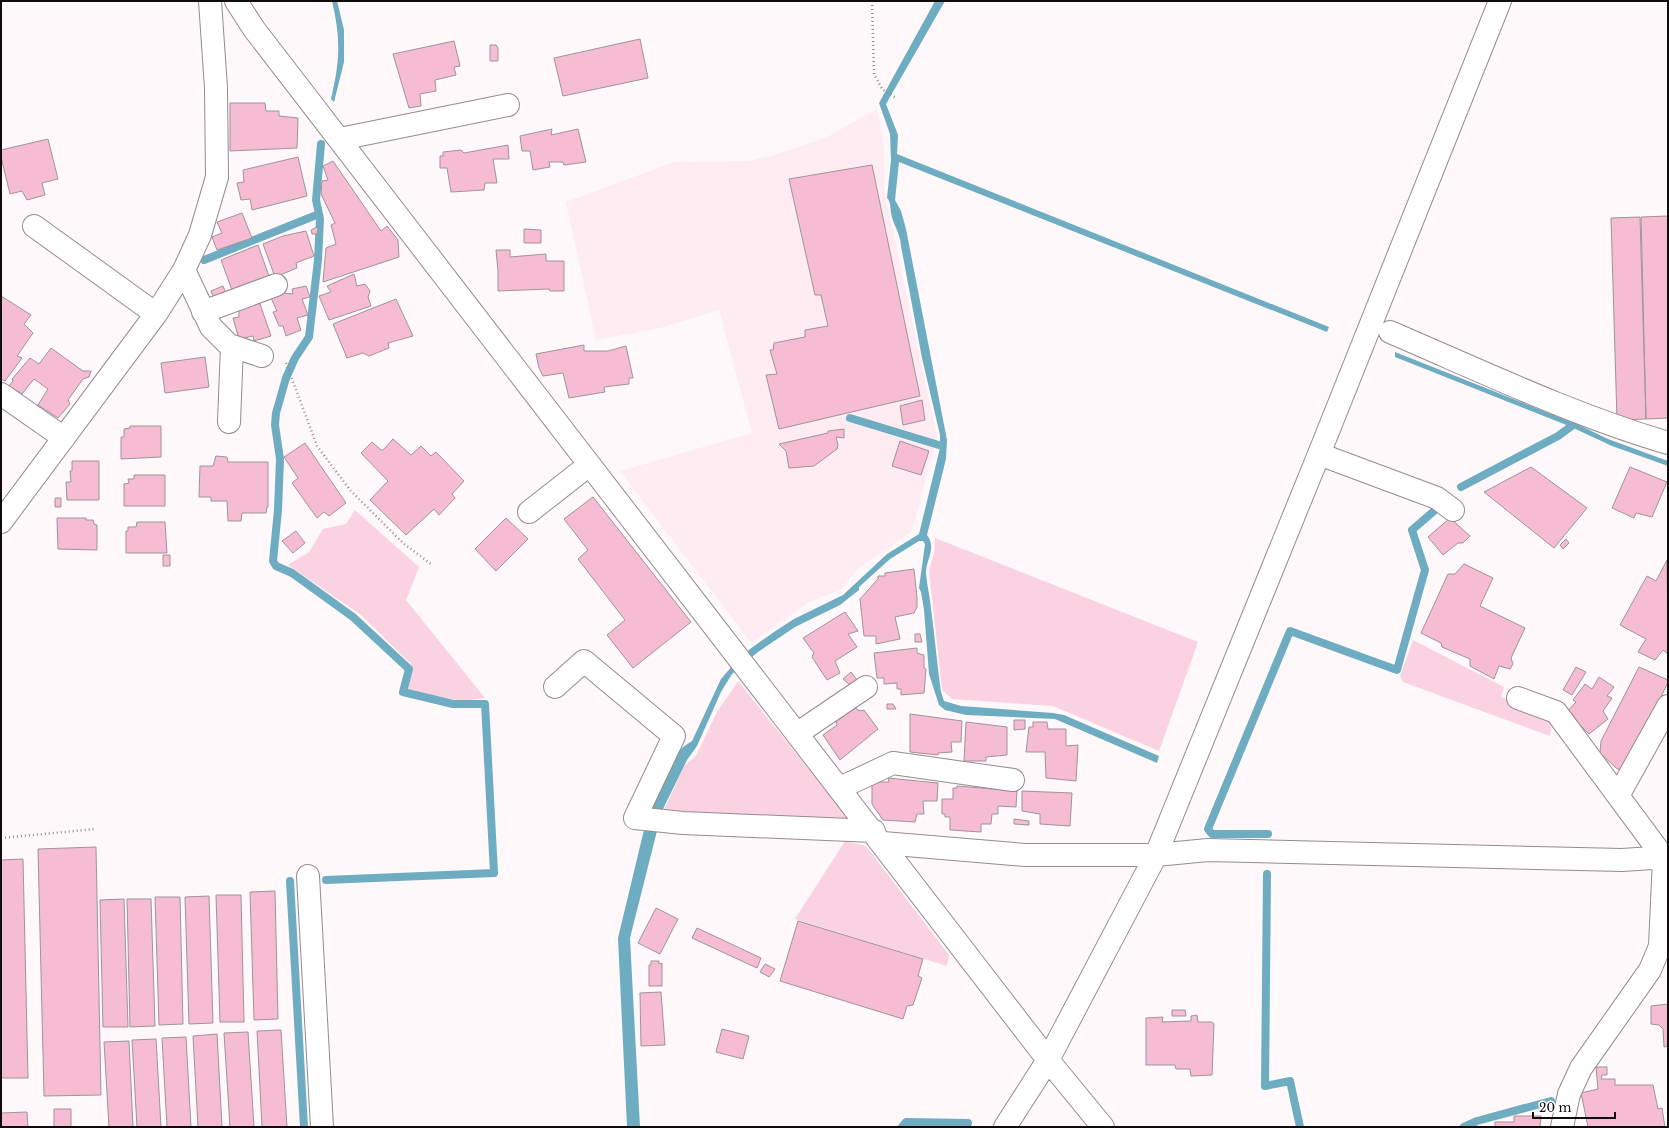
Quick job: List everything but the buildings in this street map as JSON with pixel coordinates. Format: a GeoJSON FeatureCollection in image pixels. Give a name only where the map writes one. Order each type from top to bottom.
{"type":"FeatureCollection","features":[{"type":"Feature","properties":{"kind":"street"},"geometry":{"type":"LineString","coordinates":[[1,522],[156,314],[184,270],[200,235],[217,177],[216,88],[210,1]]}},
{"type":"Feature","properties":{"kind":"street"},"geometry":{"type":"LineString","coordinates":[[236,1],[254,29],[589,465],[798,733],[1048,1060],[1104,1127]]}},
{"type":"Feature","properties":{"kind":"street"},"geometry":{"type":"LineString","coordinates":[[1005,1127],[1048,1060],[1156,855],[1319,454],[1500,1]]}},
{"type":"Feature","properties":{"kind":"street"},"geometry":{"type":"LineString","coordinates":[[340,139],[508,105]]}},
{"type":"Feature","properties":{"kind":"street"},"geometry":{"type":"LineString","coordinates":[[34,226],[156,314]]}},
{"type":"Feature","properties":{"kind":"street"},"geometry":{"type":"LineString","coordinates":[[184,270],[211,328],[229,345],[262,356]]}},
{"type":"Feature","properties":{"kind":"street"},"geometry":{"type":"LineString","coordinates":[[203,312],[276,285]]}},
{"type":"Feature","properties":{"kind":"street"},"geometry":{"type":"LineString","coordinates":[[1390,332],[1532,392],[1635,433],[1668,443]]}},
{"type":"Feature","properties":{"kind":"street"},"geometry":{"type":"LineString","coordinates":[[229,422],[232,346]]}},
{"type":"Feature","properties":{"kind":"street"},"geometry":{"type":"LineString","coordinates":[[1,394],[64,438]]}},
{"type":"Feature","properties":{"kind":"street"},"geometry":{"type":"LineString","coordinates":[[1319,454],[1437,498],[1453,510]]}},
{"type":"Feature","properties":{"kind":"street"},"geometry":{"type":"LineString","coordinates":[[529,512],[589,465]]}},
{"type":"Feature","properties":{"kind":"street"},"geometry":{"type":"LineString","coordinates":[[555,687],[584,661],[674,736],[635,818],[683,823],[878,837],[1025,855],[1156,855],[1208,850],[1622,860],[1666,858]]}},
{"type":"Feature","properties":{"kind":"street"},"geometry":{"type":"LineString","coordinates":[[798,733],[866,687]]}},
{"type":"Feature","properties":{"kind":"street"},"geometry":{"type":"LineString","coordinates":[[1518,698],[1556,712],[1666,858],[1660,946],[1650,970],[1581,1068],[1569,1094],[1562,1127]]}},
{"type":"Feature","properties":{"kind":"street"},"geometry":{"type":"LineString","coordinates":[[1618,796],[1668,706]]}},
{"type":"Feature","properties":{"kind":"street"},"geometry":{"type":"LineString","coordinates":[[840,788],[893,763],[1013,780]]}},
{"type":"Feature","properties":{"kind":"street"},"geometry":{"type":"LineString","coordinates":[[308,876],[322,1127]]}},
{"type":"Feature","properties":{"kind":"path"},"geometry":{"type":"LineString","coordinates":[[872,1],[874,74],[882,89],[896,98]]}},
{"type":"Feature","properties":{"kind":"path"},"geometry":{"type":"LineString","coordinates":[[262,356],[286,364],[299,403],[317,446],[350,490],[403,543],[432,565]]}},
{"type":"Feature","properties":{"kind":"path"},"geometry":{"type":"LineString","coordinates":[[1,838],[96,829]]}},
{"type":"Feature","properties":{"kind":"shaded area"},"geometry":{"type":"Polygon","coordinates":[[[877,109],[884,145],[884,189],[937,436],[912,531],[858,569],[841,590],[809,602],[751,643],[620,471],[752,433],[719,310],[660,328],[596,340],[566,202],[674,162],[749,161],[774,155],[827,137],[877,109]]]}},
{"type":"Feature","properties":{"kind":"shaded area"},"geometry":{"type":"Polygon","coordinates":[[[355,510],[419,567],[406,600],[485,698],[460,701],[408,690],[412,671],[411,664],[361,615],[288,565],[309,552],[323,529],[346,524],[355,510]]]}},
{"type":"Feature","properties":{"kind":"shaded area"},"geometry":{"type":"Polygon","coordinates":[[[935,538],[1198,642],[1159,751],[1053,706],[952,699],[942,690],[929,570],[934,553],[935,538]]]}},
{"type":"Feature","properties":{"kind":"shaded area"},"geometry":{"type":"Polygon","coordinates":[[[1413,640],[1504,687],[1501,697],[1552,716],[1550,736],[1403,682],[1400,676],[1413,640]]]}},
{"type":"Feature","properties":{"kind":"shaded area"},"geometry":{"type":"Polygon","coordinates":[[[738,681],[852,823],[664,810],[684,766],[696,756],[717,712],[738,681]]]}},
{"type":"Feature","properties":{"kind":"shaded area"},"geometry":{"type":"Polygon","coordinates":[[[845,841],[866,846],[949,955],[947,966],[795,919],[845,841]]]}},
{"type":"Feature","properties":{"kind":"water"},"geometry":{"type":"Polygon","coordinates":[[[332,1],[337,1],[344,30],[344,62],[334,102],[331,99],[338,61],[338,39],[332,1]]]}},
{"type":"Feature","properties":{"kind":"water"},"geometry":{"type":"Polygon","coordinates":[[[935,1],[945,1],[886,104],[898,135],[897,154],[1329,327],[1327,332],[899,162],[895,200],[901,211],[906,229],[947,440],[946,459],[927,535],[930,540],[931,549],[926,568],[941,692],[944,701],[961,706],[1064,715],[1159,756],[1157,763],[1055,719],[966,715],[945,710],[939,705],[929,674],[924,610],[919,588],[925,544],[923,541],[919,541],[890,559],[859,587],[859,590],[840,605],[795,627],[758,652],[732,674],[721,692],[697,746],[687,760],[662,811],[630,938],[640,1127],[627,1127],[618,938],[649,809],[674,757],[683,747],[692,741],[721,679],[750,649],[794,619],[843,595],[887,554],[919,534],[940,448],[940,435],[922,358],[900,241],[892,217],[890,203],[887,198],[891,160],[890,134],[879,103],[935,1]]]}},
{"type":"Feature","properties":{"kind":"water"},"geometry":{"type":"Polygon","coordinates":[[[1395,352],[1579,425],[1608,439],[1668,461],[1668,466],[1612,446],[1569,426],[1395,357],[1395,352]]]}},
{"type":"Feature","properties":{"kind":"waterway"},"geometry":{"type":"LineString","coordinates":[[321,144],[316,200],[320,219],[318,260],[309,337],[295,358],[286,378],[276,413],[275,425],[280,459],[278,510],[273,561],[276,566],[292,573],[353,617],[409,669],[403,692],[453,704],[485,704],[494,873],[326,880]]}},
{"type":"Feature","properties":{"kind":"waterway"},"geometry":{"type":"LineString","coordinates":[[204,260],[319,214]]}},
{"type":"Feature","properties":{"kind":"waterway"},"geometry":{"type":"LineString","coordinates":[[850,418],[942,446]]}},
{"type":"Feature","properties":{"kind":"waterway"},"geometry":{"type":"LineString","coordinates":[[1461,487],[1558,436],[1573,425]]}},
{"type":"Feature","properties":{"kind":"waterway"},"geometry":{"type":"LineString","coordinates":[[1268,834],[1212,834],[1208,829],[1290,631],[1397,670],[1425,570],[1412,530],[1434,511]]}},
{"type":"Feature","properties":{"kind":"waterway"},"geometry":{"type":"LineString","coordinates":[[1267,874],[1265,1086],[1290,1081],[1300,1127]]}},
{"type":"Feature","properties":{"kind":"waterway"},"geometry":{"type":"LineString","coordinates":[[290,881],[304,1127]]}},
{"type":"Feature","properties":{"kind":"waterway"},"geometry":{"type":"LineString","coordinates":[[1464,1127],[1477,1121],[1551,1101]]}},
{"type":"Feature","properties":{"kind":"waterway"},"geometry":{"type":"LineString","coordinates":[[902,1127],[906,1122],[968,1123]]}}]}
